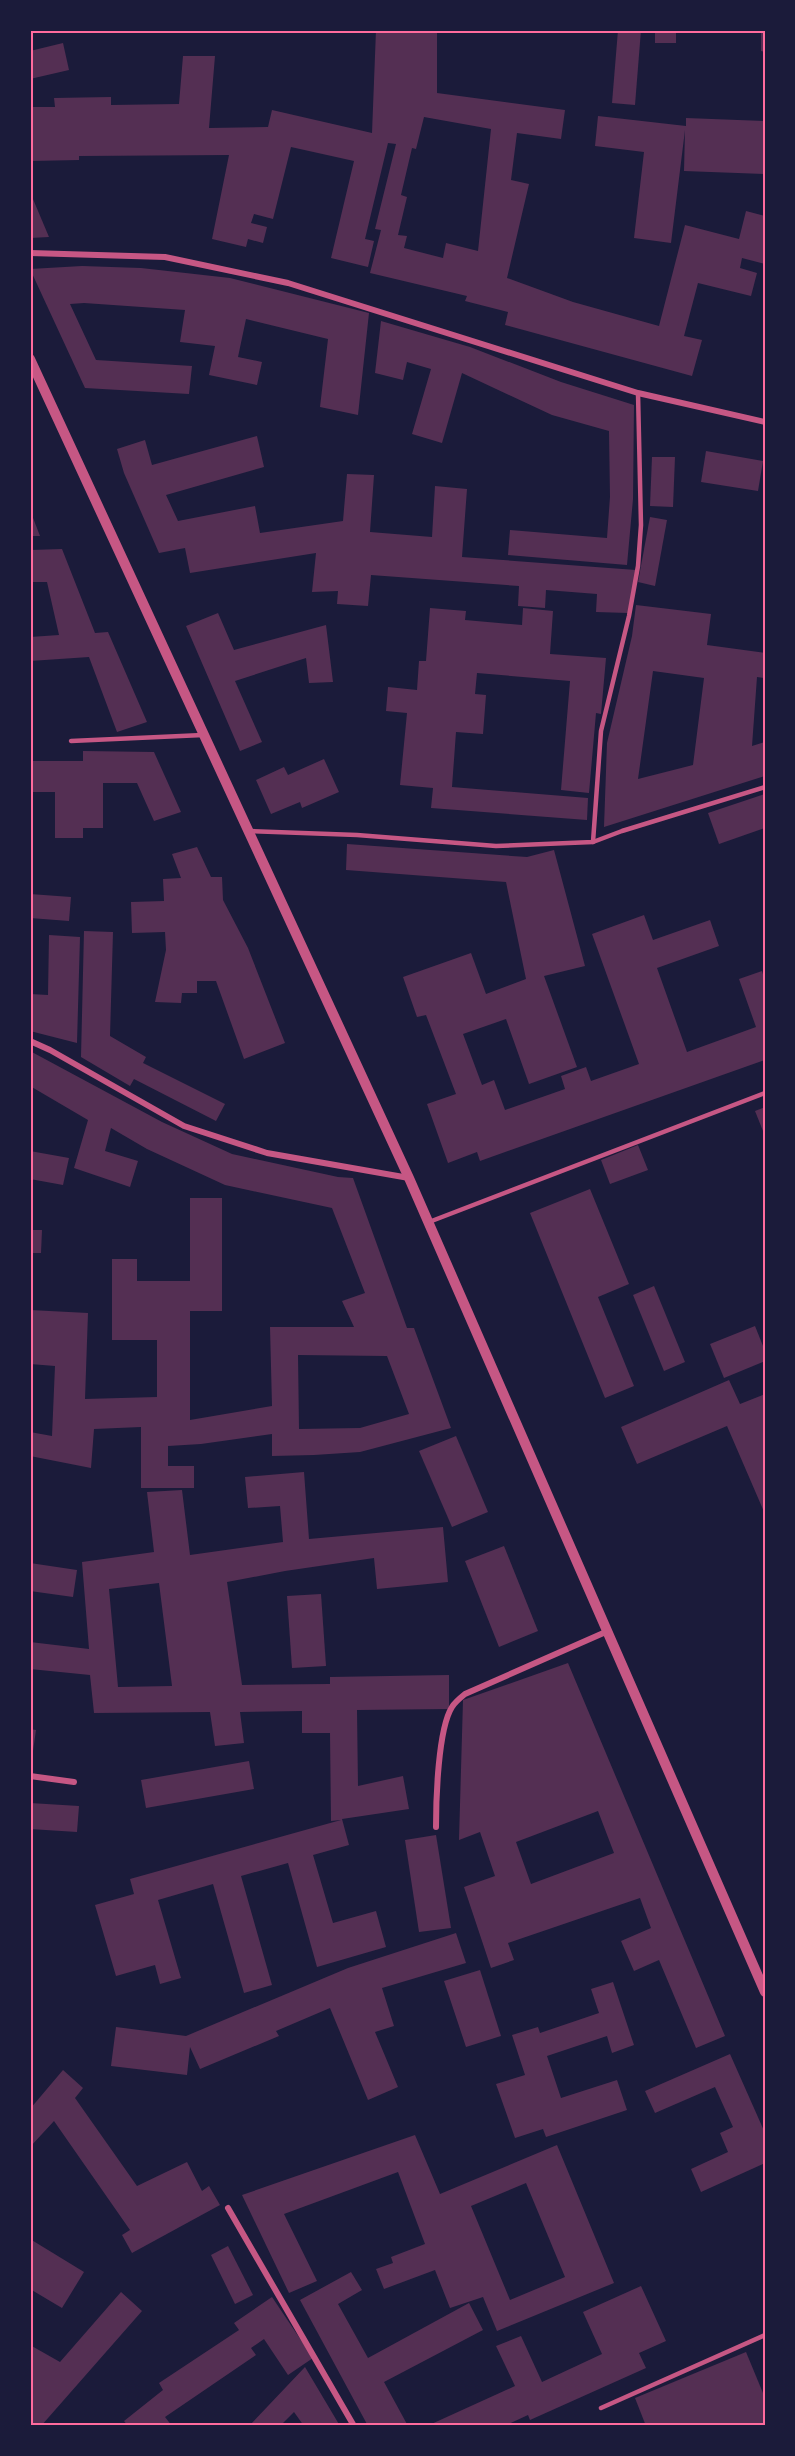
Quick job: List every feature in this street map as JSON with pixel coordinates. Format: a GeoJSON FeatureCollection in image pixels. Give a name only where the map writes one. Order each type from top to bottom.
{"type":"FeatureCollection","features":[{"type":"Feature","properties":{"kind":"street"},"geometry":{"type":"LineString","coordinates":[[30,253],[165,257],[288,283],[638,393],[765,422]]}},
{"type":"Feature","properties":{"kind":"street"},"geometry":{"type":"LineString","coordinates":[[30,359],[409,1178],[765,1992]]}},
{"type":"Feature","properties":{"kind":"street"},"geometry":{"type":"LineString","coordinates":[[30,1041],[184,1126],[267,1153],[409,1178]]}},
{"type":"Feature","properties":{"kind":"street"},"geometry":{"type":"LineString","coordinates":[[436,1827],[436,1805],[444,1735],[452,1706],[465,1694],[608,1631]]}},
{"type":"Feature","properties":{"kind":"street"},"geometry":{"type":"LineString","coordinates":[[30,1776],[74,1782]]}},
{"type":"Feature","properties":{"kind":"street"},"geometry":{"type":"LineString","coordinates":[[228,2208],[354,2426]]}},
{"type":"Feature","properties":{"kind":"lane"},"geometry":{"type":"LineString","coordinates":[[593,842],[601,731],[629,616],[638,566],[640,525],[638,393]]}},
{"type":"Feature","properties":{"kind":"lane"},"geometry":{"type":"LineString","coordinates":[[71,741],[203,735]]}},
{"type":"Feature","properties":{"kind":"lane"},"geometry":{"type":"LineString","coordinates":[[247,831],[357,835],[496,846],[593,842],[765,787]]}},
{"type":"Feature","properties":{"kind":"lane"},"geometry":{"type":"LineString","coordinates":[[428,1222],[765,1093]]}},
{"type":"Feature","properties":{"kind":"lane"},"geometry":{"type":"LineString","coordinates":[[601,2408],[765,2335]]}},
{"type":"Feature","properties":{"kind":"building"},"geometry":{"type":"Polygon","coordinates":[[[376,30],[437,30],[437,93],[565,110],[561,139],[517,133],[511,180],[529,184],[507,278],[573,302],[659,326],[685,225],[739,239],[746,211],[765,216],[765,264],[742,258],[740,268],[757,273],[751,296],[698,283],[684,336],[702,340],[692,376],[505,325],[508,312],[465,301],[467,296],[370,273],[381,230],[375,229],[396,144],[388,143],[365,239],[374,241],[368,267],[331,258],[354,161],[291,147],[273,219],[254,214],[251,223],[267,227],[263,243],[248,239],[246,247],[212,239],[229,155],[79,156],[79,160],[30,161],[30,107],[55,107],[54,98],[111,97],[111,105],[179,104],[183,56],[215,56],[209,128],[268,127],[272,110],[372,133],[376,30]],[[424,117],[416,149],[412,148],[401,195],[407,197],[398,235],[407,236],[404,248],[443,258],[446,243],[478,251],[491,129],[424,117]]]}},
{"type":"Feature","properties":{"kind":"building"},"geometry":{"type":"Polygon","coordinates":[[[618,30],[641,30],[635,105],[612,103],[618,30]]]}},
{"type":"Feature","properties":{"kind":"building"},"geometry":{"type":"Polygon","coordinates":[[[655,30],[676,30],[676,43],[655,43],[655,30]]]}},
{"type":"Feature","properties":{"kind":"building"},"geometry":{"type":"Polygon","coordinates":[[[761,30],[765,30],[765,52],[761,51],[761,30]]]}},
{"type":"Feature","properties":{"kind":"building"},"geometry":{"type":"Polygon","coordinates":[[[63,43],[69,70],[30,79],[30,51],[63,43]]]}},
{"type":"Feature","properties":{"kind":"building"},"geometry":{"type":"Polygon","coordinates":[[[598,116],[686,126],[686,118],[765,121],[765,174],[684,171],[685,130],[671,243],[634,238],[644,152],[595,146],[598,116]]]}},
{"type":"Feature","properties":{"kind":"building"},"geometry":{"type":"Polygon","coordinates":[[[30,192],[49,237],[30,238],[30,192]]]}},
{"type":"Feature","properties":{"kind":"building"},"geometry":{"type":"Polygon","coordinates":[[[82,266],[141,268],[230,278],[369,313],[358,415],[320,407],[328,339],[246,319],[238,357],[262,362],[257,385],[209,375],[215,346],[180,342],[185,310],[70,304],[96,360],[192,366],[189,394],[85,388],[30,269],[82,266]]]}},
{"type":"Feature","properties":{"kind":"building"},"geometry":{"type":"Polygon","coordinates":[[[381,321],[470,347],[561,382],[634,405],[633,499],[627,565],[508,555],[510,530],[607,538],[610,497],[609,431],[552,415],[462,373],[442,443],[412,434],[431,369],[407,362],[403,380],[375,373],[381,321]]]}},
{"type":"Feature","properties":{"kind":"building"},"geometry":{"type":"Polygon","coordinates":[[[257,436],[264,467],[166,495],[178,521],[255,506],[260,533],[343,521],[347,474],[374,475],[370,532],[432,537],[435,486],[467,489],[462,557],[636,570],[628,613],[596,612],[597,594],[546,590],[545,608],[518,606],[519,586],[371,575],[368,606],[337,604],[338,591],[312,592],[316,553],[190,573],[185,548],[159,553],[124,473],[117,449],[145,440],[152,465],[257,436]]]}},
{"type":"Feature","properties":{"kind":"building"},"geometry":{"type":"Polygon","coordinates":[[[706,451],[763,461],[758,491],[701,482],[706,451]]]}},
{"type":"Feature","properties":{"kind":"building"},"geometry":{"type":"Polygon","coordinates":[[[652,457],[675,457],[673,507],[650,506],[652,457]]]}},
{"type":"Feature","properties":{"kind":"building"},"geometry":{"type":"Polygon","coordinates":[[[30,510],[40,536],[30,536],[30,510]]]}},
{"type":"Feature","properties":{"kind":"building"},"geometry":{"type":"Polygon","coordinates":[[[650,517],[667,520],[655,586],[638,582],[650,517]]]}},
{"type":"Feature","properties":{"kind":"building"},"geometry":{"type":"Polygon","coordinates":[[[62,549],[95,633],[108,632],[147,722],[117,732],[89,657],[30,661],[30,637],[59,635],[47,582],[30,582],[30,550],[62,549]]]}},
{"type":"Feature","properties":{"kind":"building"},"geometry":{"type":"Polygon","coordinates":[[[636,605],[711,614],[707,645],[765,653],[765,678],[757,677],[752,746],[765,742],[765,776],[604,827],[607,743],[632,636],[636,605]],[[653,671],[638,779],[693,765],[704,678],[653,671]]]}},
{"type":"Feature","properties":{"kind":"building"},"geometry":{"type":"Polygon","coordinates":[[[430,608],[466,611],[465,620],[522,625],[523,608],[553,611],[550,654],[606,658],[601,714],[596,713],[589,793],[561,790],[570,681],[477,673],[475,694],[486,695],[483,734],[456,732],[452,787],[588,798],[587,820],[431,808],[433,788],[400,785],[407,713],[386,711],[388,687],[417,690],[419,661],[426,661],[430,608]]]}},
{"type":"Feature","properties":{"kind":"building"},"geometry":{"type":"Polygon","coordinates":[[[218,613],[234,650],[326,625],[333,682],[309,683],[306,658],[235,681],[262,742],[240,751],[186,626],[218,613]]]}},
{"type":"Feature","properties":{"kind":"building"},"geometry":{"type":"Polygon","coordinates":[[[83,751],[154,752],[181,812],[154,821],[137,783],[103,783],[103,828],[83,828],[83,838],[55,838],[55,792],[30,792],[30,761],[83,761],[83,751]]]}},
{"type":"Feature","properties":{"kind":"building"},"geometry":{"type":"Polygon","coordinates":[[[324,759],[339,792],[302,808],[300,802],[271,814],[256,780],[284,767],[288,775],[324,759]]]}},
{"type":"Feature","properties":{"kind":"building"},"geometry":{"type":"Polygon","coordinates":[[[765,794],[765,828],[719,844],[708,813],[765,794]]]}},
{"type":"Feature","properties":{"kind":"building"},"geometry":{"type":"Polygon","coordinates":[[[347,844],[527,857],[554,850],[585,966],[544,976],[577,1067],[529,1084],[506,1019],[463,1034],[482,1085],[494,1080],[505,1110],[565,1089],[561,1076],[586,1067],[591,1081],[639,1064],[592,934],[644,915],[653,940],[710,920],[719,946],[657,968],[687,1052],[756,1027],[739,979],[762,971],[765,981],[765,1060],[480,1161],[477,1152],[448,1163],[427,1104],[456,1094],[426,1015],[417,1017],[403,977],[471,953],[486,994],[526,979],[506,882],[346,870],[347,844]]]}},
{"type":"Feature","properties":{"kind":"building"},"geometry":{"type":"Polygon","coordinates":[[[197,847],[211,877],[222,877],[223,900],[248,948],[285,1043],[244,1059],[216,981],[197,981],[197,993],[182,993],[181,1003],[155,1002],[166,950],[165,932],[132,933],[131,902],[164,901],[163,879],[181,878],[172,854],[197,847]]]}},
{"type":"Feature","properties":{"kind":"building"},"geometry":{"type":"Polygon","coordinates":[[[30,894],[71,897],[69,921],[30,918],[30,894]]]}},
{"type":"Feature","properties":{"kind":"building"},"geometry":{"type":"Polygon","coordinates":[[[84,931],[113,932],[110,1036],[146,1057],[143,1063],[225,1104],[216,1121],[134,1079],[130,1086],[81,1057],[84,931]]]}},
{"type":"Feature","properties":{"kind":"building"},"geometry":{"type":"Polygon","coordinates":[[[49,935],[80,937],[77,1043],[30,1031],[30,994],[48,995],[49,935]]]}},
{"type":"Feature","properties":{"kind":"building"},"geometry":{"type":"Polygon","coordinates":[[[30,1051],[162,1122],[232,1154],[338,1177],[353,1178],[407,1328],[414,1328],[451,1428],[360,1452],[314,1455],[272,1456],[272,1434],[168,1446],[168,1466],[194,1466],[194,1488],[141,1488],[141,1427],[94,1429],[91,1468],[30,1456],[30,1432],[52,1436],[55,1366],[30,1364],[30,1310],[88,1313],[85,1399],[157,1397],[157,1340],[112,1340],[112,1259],[137,1259],[137,1281],[190,1281],[190,1198],[222,1198],[222,1311],[190,1311],[190,1420],[272,1406],[270,1327],[354,1327],[342,1301],[365,1293],[332,1208],[225,1185],[147,1149],[111,1128],[105,1151],[138,1161],[130,1187],[74,1168],[88,1120],[30,1086],[30,1051]],[[298,1355],[299,1429],[360,1428],[409,1414],[387,1356],[298,1355]]]}},
{"type":"Feature","properties":{"kind":"building"},"geometry":{"type":"Polygon","coordinates":[[[765,1107],[765,1136],[755,1111],[765,1107]]]}},
{"type":"Feature","properties":{"kind":"building"},"geometry":{"type":"Polygon","coordinates":[[[638,1145],[648,1170],[610,1184],[601,1160],[638,1145]]]}},
{"type":"Feature","properties":{"kind":"building"},"geometry":{"type":"Polygon","coordinates":[[[30,1151],[69,1158],[63,1185],[30,1179],[30,1151]]]}},
{"type":"Feature","properties":{"kind":"building"},"geometry":{"type":"Polygon","coordinates":[[[590,1189],[629,1284],[598,1297],[634,1386],[605,1398],[530,1213],[590,1189]]]}},
{"type":"Feature","properties":{"kind":"building"},"geometry":{"type":"Polygon","coordinates":[[[30,1230],[42,1230],[41,1253],[30,1253],[30,1230]]]}},
{"type":"Feature","properties":{"kind":"building"},"geometry":{"type":"Polygon","coordinates":[[[654,1286],[685,1362],[664,1371],[633,1295],[654,1286]]]}},
{"type":"Feature","properties":{"kind":"building"},"geometry":{"type":"Polygon","coordinates":[[[755,1326],[765,1351],[765,1361],[724,1378],[710,1344],[755,1326]]]}},
{"type":"Feature","properties":{"kind":"building"},"geometry":{"type":"Polygon","coordinates":[[[729,1380],[740,1404],[765,1394],[765,1514],[727,1426],[637,1464],[621,1427],[729,1380]]]}},
{"type":"Feature","properties":{"kind":"building"},"geometry":{"type":"Polygon","coordinates":[[[456,1436],[488,1512],[452,1527],[419,1451],[456,1436]]]}},
{"type":"Feature","properties":{"kind":"building"},"geometry":{"type":"Polygon","coordinates":[[[304,1472],[309,1539],[443,1527],[448,1582],[377,1589],[374,1558],[227,1582],[242,1685],[330,1684],[330,1677],[449,1675],[449,1709],[357,1710],[358,1786],[403,1776],[409,1809],[342,1819],[349,1845],[313,1855],[333,1923],[376,1911],[386,1947],[317,1967],[288,1863],[241,1876],[272,1985],[244,1993],[213,1884],[158,1900],[181,1978],[160,1984],[155,1965],[116,1976],[95,1905],[134,1894],[130,1879],[341,1820],[331,1821],[330,1733],[302,1733],[302,1711],[240,1712],[244,1743],[215,1746],[210,1712],[94,1713],[90,1675],[30,1669],[30,1642],[89,1649],[82,1562],[154,1552],[147,1492],[182,1490],[190,1555],[283,1542],[280,1506],[248,1508],[245,1477],[304,1472]],[[159,1583],[109,1589],[118,1687],[172,1686],[159,1583]]]}},
{"type":"Feature","properties":{"kind":"building"},"geometry":{"type":"Polygon","coordinates":[[[504,1546],[538,1631],[499,1647],[465,1561],[504,1546]]]}},
{"type":"Feature","properties":{"kind":"building"},"geometry":{"type":"Polygon","coordinates":[[[30,1563],[77,1570],[73,1597],[30,1591],[30,1563]]]}},
{"type":"Feature","properties":{"kind":"building"},"geometry":{"type":"Polygon","coordinates":[[[321,1594],[326,1666],[292,1668],[287,1596],[321,1594]]]}},
{"type":"Feature","properties":{"kind":"building"},"geometry":{"type":"Polygon","coordinates":[[[568,1663],[725,2036],[696,2048],[659,1960],[634,1971],[621,1941],[651,1928],[640,1898],[508,1943],[514,1960],[491,1968],[464,1887],[495,1876],[480,1832],[459,1840],[463,1700],[568,1663]],[[598,1811],[516,1842],[531,1884],[614,1853],[598,1811]]]}},
{"type":"Feature","properties":{"kind":"building"},"geometry":{"type":"Polygon","coordinates":[[[30,1729],[36,1730],[31,1765],[30,1765],[30,1729]]]}},
{"type":"Feature","properties":{"kind":"building"},"geometry":{"type":"Polygon","coordinates":[[[249,1761],[254,1789],[146,1808],[141,1780],[249,1761]]]}},
{"type":"Feature","properties":{"kind":"building"},"geometry":{"type":"Polygon","coordinates":[[[30,1803],[79,1806],[77,1832],[30,1829],[30,1803]]]}},
{"type":"Feature","properties":{"kind":"building"},"geometry":{"type":"Polygon","coordinates":[[[436,1835],[451,1928],[419,1932],[405,1840],[436,1835]]]}},
{"type":"Feature","properties":{"kind":"building"},"geometry":{"type":"Polygon","coordinates":[[[456,1933],[466,1963],[382,1988],[394,2026],[375,2032],[398,2087],[368,2100],[330,2008],[276,2031],[279,2036],[200,2069],[190,2047],[187,2075],[111,2066],[116,2027],[186,2036],[348,1968],[456,1933]]]}},
{"type":"Feature","properties":{"kind":"building"},"geometry":{"type":"Polygon","coordinates":[[[480,1970],[501,2036],[466,2047],[444,1981],[480,1970]]]}},
{"type":"Feature","properties":{"kind":"building"},"geometry":{"type":"Polygon","coordinates":[[[613,1982],[634,2045],[612,2053],[607,2036],[547,2056],[561,2098],[617,2080],[627,2110],[546,2137],[543,2129],[515,2138],[496,2084],[525,2075],[512,2035],[538,2027],[540,2033],[599,2013],[591,1989],[613,1982]]]}},
{"type":"Feature","properties":{"kind":"building"},"geometry":{"type":"Polygon","coordinates":[[[730,2054],[765,2133],[765,2163],[701,2192],[691,2169],[728,2152],[720,2133],[733,2127],[715,2087],[655,2113],[645,2091],[730,2054]]]}},
{"type":"Feature","properties":{"kind":"building"},"geometry":{"type":"Polygon","coordinates":[[[63,2070],[83,2088],[75,2098],[137,2186],[187,2162],[202,2191],[209,2186],[220,2205],[132,2253],[122,2235],[130,2230],[54,2121],[30,2147],[30,2109],[63,2070]]]}},
{"type":"Feature","properties":{"kind":"building"},"geometry":{"type":"Polygon","coordinates":[[[415,2135],[440,2194],[557,2145],[614,2283],[497,2331],[483,2297],[450,2308],[435,2270],[384,2289],[376,2269],[393,2263],[391,2257],[425,2244],[398,2172],[284,2214],[317,2281],[289,2293],[242,2195],[415,2135]],[[526,2183],[471,2206],[510,2300],[565,2277],[526,2183]]]}},
{"type":"Feature","properties":{"kind":"building"},"geometry":{"type":"Polygon","coordinates":[[[30,2239],[84,2272],[62,2308],[30,2289],[30,2239]]]}},
{"type":"Feature","properties":{"kind":"building"},"geometry":{"type":"Polygon","coordinates":[[[228,2246],[253,2295],[235,2304],[211,2255],[228,2246]]]}},
{"type":"Feature","properties":{"kind":"building"},"geometry":{"type":"Polygon","coordinates":[[[351,2272],[362,2290],[338,2304],[368,2358],[469,2303],[483,2330],[384,2382],[408,2426],[368,2426],[300,2300],[351,2272]]]}},
{"type":"Feature","properties":{"kind":"building"},"geometry":{"type":"Polygon","coordinates":[[[641,2286],[666,2341],[639,2353],[646,2368],[530,2420],[528,2415],[504,2426],[427,2426],[515,2386],[496,2346],[521,2336],[542,2382],[602,2354],[583,2312],[641,2286]]]}},
{"type":"Feature","properties":{"kind":"building"},"geometry":{"type":"Polygon","coordinates":[[[121,2292],[142,2311],[41,2426],[30,2426],[30,2345],[60,2362],[121,2292]]]}},
{"type":"Feature","properties":{"kind":"building"},"geometry":{"type":"Polygon","coordinates":[[[272,2297],[313,2358],[288,2375],[264,2339],[251,2348],[256,2355],[165,2417],[172,2426],[128,2426],[124,2421],[163,2390],[159,2383],[239,2330],[234,2323],[272,2297]]]}},
{"type":"Feature","properties":{"kind":"building"},"geometry":{"type":"Polygon","coordinates":[[[746,2352],[765,2398],[765,2426],[646,2426],[635,2398],[746,2352]]]}},
{"type":"Feature","properties":{"kind":"building"},"geometry":{"type":"Polygon","coordinates":[[[305,2367],[340,2426],[304,2426],[294,2412],[280,2426],[249,2426],[305,2367]]]}}]}
